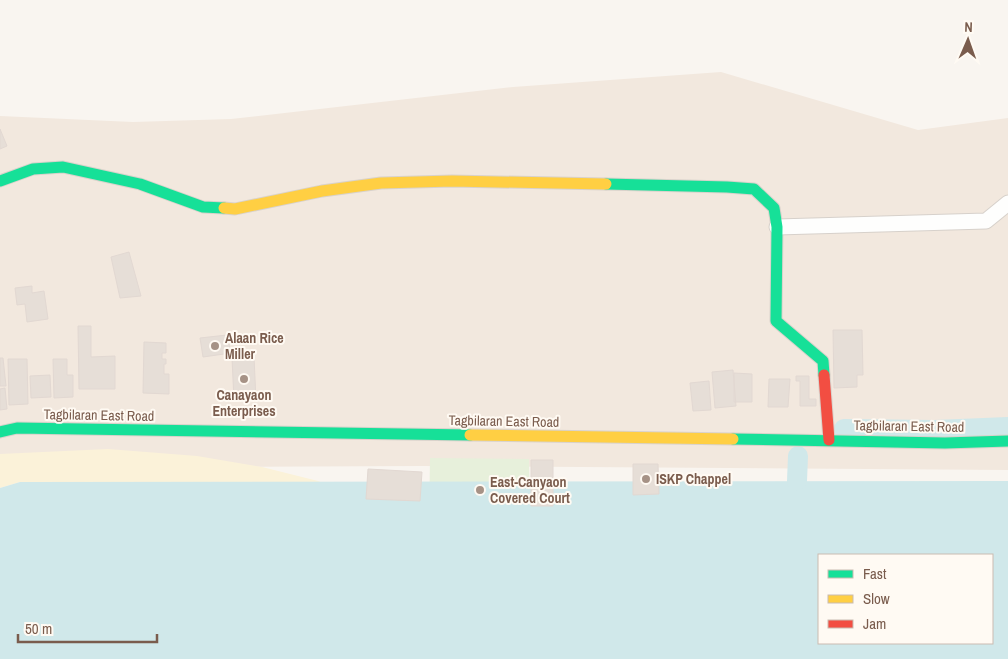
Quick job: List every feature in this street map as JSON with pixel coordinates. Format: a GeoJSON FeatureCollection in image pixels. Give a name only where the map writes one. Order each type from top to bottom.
{"type":"FeatureCollection","features":[{"type":"Feature","properties":{"kind":"street"},"geometry":{"type":"LineString","coordinates":[[0,181],[33,170],[63,167],[140,184],[203,207],[235,208],[322,191],[381,183],[452,181],[754,189],[774,208],[777,227],[776,321],[823,361],[829,440]]}},
{"type":"Feature","properties":{"kind":"street"},"geometry":{"type":"LineString","coordinates":[[777,227],[986,221],[1008,203]]}},
{"type":"Feature","properties":{"kind":"street","name":"Tagbilaran East Road"},"geometry":{"type":"LineString","coordinates":[[0,432],[17,428],[945,443],[1008,441]]}},
{"type":"Feature","properties":{"kind":"shaded area"},"geometry":{"type":"Polygon","coordinates":[[[721,72],[918,130],[1008,118],[1008,470],[422,466],[0,468],[0,116],[133,122],[231,119],[513,87],[721,72]]]}},
{"type":"Feature","properties":{"kind":"green space","name":"East-Canyaon Covered Court"},"geometry":{"type":"Polygon","coordinates":[[[430,458],[529,459],[530,522],[429,522],[430,458]]]}},
{"type":"Feature","properties":{"kind":"sand"},"geometry":{"type":"Polygon","coordinates":[[[108,449],[197,456],[262,467],[318,481],[353,497],[20,482],[0,488],[0,454],[108,449]]]}},
{"type":"Feature","properties":{"kind":"water"},"geometry":{"type":"Polygon","coordinates":[[[1008,481],[1008,659],[0,659],[0,488],[20,482],[1008,481]]]}},
{"type":"Feature","properties":{"kind":"building"},"geometry":{"type":"Polygon","coordinates":[[[0,129],[7,146],[0,149],[0,129]]]}},
{"type":"Feature","properties":{"kind":"building"},"geometry":{"type":"Polygon","coordinates":[[[129,252],[141,296],[120,298],[111,257],[129,252]]]}},
{"type":"Feature","properties":{"kind":"building"},"geometry":{"type":"Polygon","coordinates":[[[32,286],[32,293],[44,291],[48,319],[27,322],[25,304],[17,305],[15,288],[32,286]]]}},
{"type":"Feature","properties":{"kind":"building"},"geometry":{"type":"Polygon","coordinates":[[[78,326],[91,326],[91,357],[115,356],[115,389],[79,389],[78,326]]]}},
{"type":"Feature","properties":{"kind":"building"},"geometry":{"type":"Polygon","coordinates":[[[833,330],[862,330],[863,375],[857,375],[857,387],[834,388],[833,330]]]}},
{"type":"Feature","properties":{"kind":"building","name":"Alaan Rice Miller"},"geometry":{"type":"Polygon","coordinates":[[[227,335],[231,353],[203,357],[200,338],[227,335]]]}},
{"type":"Feature","properties":{"kind":"building"},"geometry":{"type":"Polygon","coordinates":[[[144,342],[166,343],[166,353],[162,353],[162,359],[166,359],[164,374],[169,374],[169,394],[143,393],[144,342]]]}},
{"type":"Feature","properties":{"kind":"building","name":"Canayaon Enterprises"},"geometry":{"type":"Polygon","coordinates":[[[254,357],[256,400],[234,400],[232,358],[254,357]]]}},
{"type":"Feature","properties":{"kind":"building"},"geometry":{"type":"Polygon","coordinates":[[[0,358],[3,358],[6,386],[0,386],[0,358]]]}},
{"type":"Feature","properties":{"kind":"building"},"geometry":{"type":"Polygon","coordinates":[[[8,359],[27,359],[28,404],[9,405],[8,359]]]}},
{"type":"Feature","properties":{"kind":"building"},"geometry":{"type":"Polygon","coordinates":[[[53,359],[67,359],[67,375],[73,375],[73,397],[54,398],[53,359]]]}},
{"type":"Feature","properties":{"kind":"building"},"geometry":{"type":"Polygon","coordinates":[[[733,370],[736,406],[715,408],[712,372],[733,370]]]}},
{"type":"Feature","properties":{"kind":"building"},"geometry":{"type":"Polygon","coordinates":[[[734,373],[752,374],[752,402],[734,402],[734,373]]]}},
{"type":"Feature","properties":{"kind":"building"},"geometry":{"type":"Polygon","coordinates":[[[50,375],[51,397],[31,398],[30,376],[50,375]]]}},
{"type":"Feature","properties":{"kind":"building"},"geometry":{"type":"Polygon","coordinates":[[[796,376],[809,376],[809,399],[816,399],[816,406],[800,406],[800,381],[796,381],[796,376]]]}},
{"type":"Feature","properties":{"kind":"building"},"geometry":{"type":"Polygon","coordinates":[[[769,379],[790,379],[788,407],[768,407],[769,379]]]}},
{"type":"Feature","properties":{"kind":"building"},"geometry":{"type":"Polygon","coordinates":[[[709,381],[711,410],[693,411],[690,383],[709,381]]]}},
{"type":"Feature","properties":{"kind":"building"},"geometry":{"type":"Polygon","coordinates":[[[5,388],[7,409],[0,410],[0,389],[5,388]]]}},
{"type":"Feature","properties":{"kind":"building"},"geometry":{"type":"Polygon","coordinates":[[[531,460],[553,460],[553,506],[531,506],[531,460]]]}},
{"type":"Feature","properties":{"kind":"building","name":"ISKP Chappel"},"geometry":{"type":"Polygon","coordinates":[[[633,464],[658,464],[659,494],[633,495],[633,464]]]}},
{"type":"Feature","properties":{"kind":"building"},"geometry":{"type":"Polygon","coordinates":[[[368,469],[422,472],[420,501],[366,499],[368,469]]]}},
{"type":"Feature","properties":{"kind":"waterway"},"geometry":{"type":"LineString","coordinates":[[844,429],[935,430],[1008,427]]}},
{"type":"Feature","properties":{"kind":"waterway"},"geometry":{"type":"LineString","coordinates":[[797,481],[798,456]]}},
{"type":"Feature","properties":{"kind":"traffic: fast"},"geometry":{"type":"LineString","coordinates":[[0,181],[33,169],[63,167],[140,184],[203,207],[224,208]]}},
{"type":"Feature","properties":{"kind":"traffic: fast"},"geometry":{"type":"LineString","coordinates":[[606,184],[754,189],[774,208],[777,227],[776,321],[823,361],[824,375]]}},
{"type":"Feature","properties":{"kind":"traffic: fast"},"geometry":{"type":"LineString","coordinates":[[0,432],[17,428],[470,435]]}},
{"type":"Feature","properties":{"kind":"traffic: fast"},"geometry":{"type":"LineString","coordinates":[[733,439],[945,443],[1008,441]]}},
{"type":"Feature","properties":{"kind":"traffic: slow"},"geometry":{"type":"LineString","coordinates":[[224,208],[235,209],[322,191],[381,183],[452,181],[606,184]]}},
{"type":"Feature","properties":{"kind":"traffic: slow"},"geometry":{"type":"LineString","coordinates":[[470,435],[733,439]]}},
{"type":"Feature","properties":{"kind":"traffic: jam"},"geometry":{"type":"LineString","coordinates":[[824,375],[829,440]]}},
{"type":"Feature","properties":{"kind":"place","name":"Alaan Rice Miller"},"geometry":{"type":"Point","coordinates":[215,346]}},
{"type":"Feature","properties":{"kind":"place","name":"Canayaon Enterprises"},"geometry":{"type":"Point","coordinates":[244,379]}},
{"type":"Feature","properties":{"kind":"place","name":"ISKP Chappel"},"geometry":{"type":"Point","coordinates":[646,479]}},
{"type":"Feature","properties":{"kind":"place","name":"East-Canyaon Covered Court"},"geometry":{"type":"Point","coordinates":[480,490]}}]}
